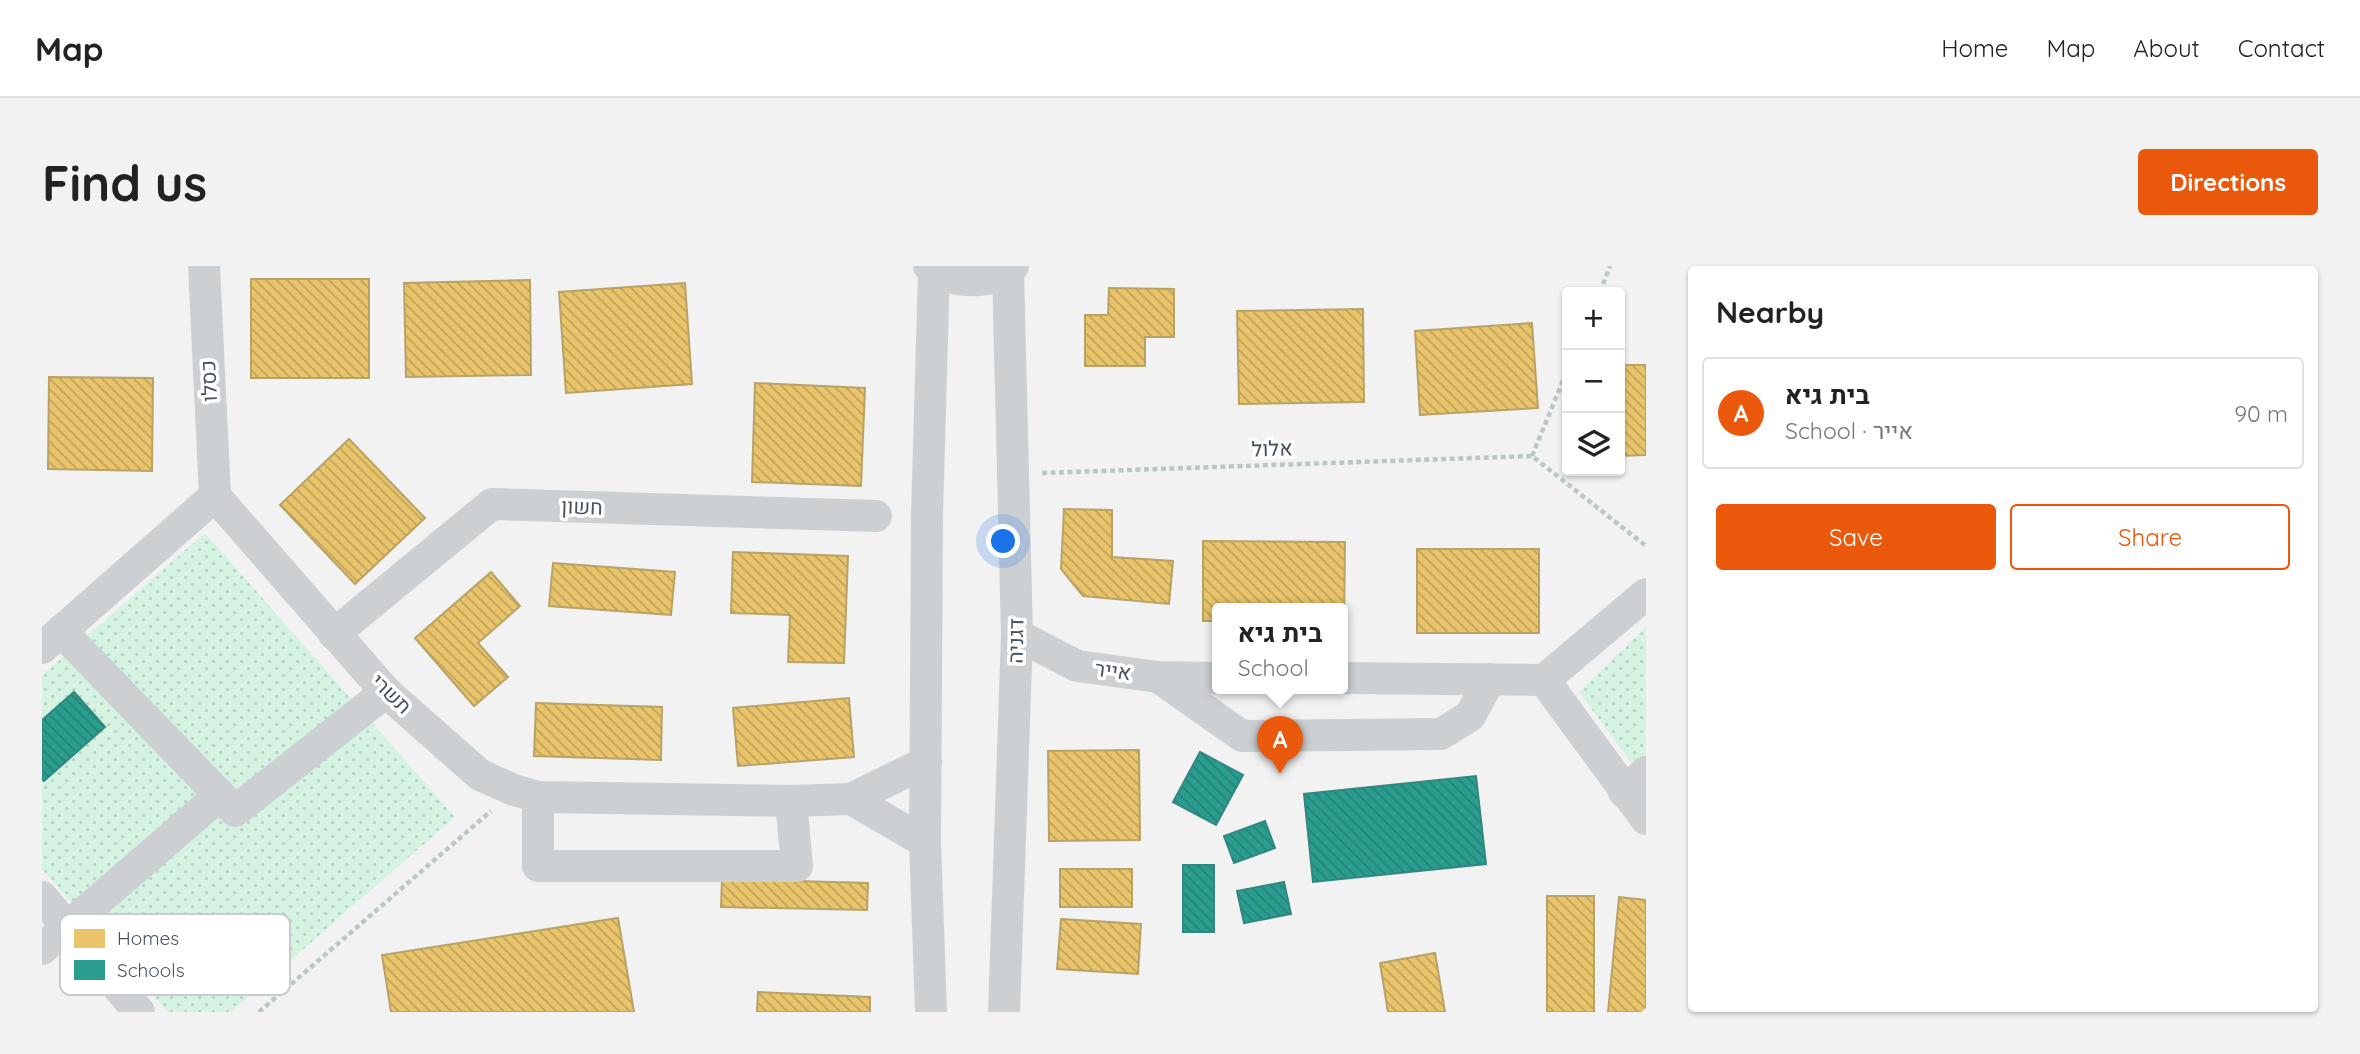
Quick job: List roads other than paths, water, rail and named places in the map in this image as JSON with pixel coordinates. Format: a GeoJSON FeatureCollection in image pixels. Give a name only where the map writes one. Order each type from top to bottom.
{"type":"FeatureCollection","features":[{"type":"Feature","properties":{"kind":"street","name":"כסלו"},"geometry":{"type":"LineString","coordinates":[[204,266],[215,496]]}},
{"type":"Feature","properties":{"kind":"street"},"geometry":{"type":"LineString","coordinates":[[931,1012],[925,842],[932,268],[962,280],[985,279],[1010,268]]}},
{"type":"Feature","properties":{"kind":"street","name":"דגניה"},"geometry":{"type":"LineString","coordinates":[[1004,1012],[1017,635],[1010,268]]}},
{"type":"Feature","properties":{"kind":"street","name":"תשרי"},"geometry":{"type":"LineString","coordinates":[[215,496],[386,692],[480,775],[526,793],[791,801],[851,799],[926,762]]}},
{"type":"Feature","properties":{"kind":"street"},"geometry":{"type":"LineString","coordinates":[[215,496],[49,638],[236,811],[386,692]]}},
{"type":"Feature","properties":{"kind":"street","name":"חשון"},"geometry":{"type":"LineString","coordinates":[[334,634],[492,504],[876,516]]}},
{"type":"Feature","properties":{"kind":"street"},"geometry":{"type":"LineString","coordinates":[[1348,678],[1544,680],[1646,594]]}},
{"type":"Feature","properties":{"kind":"street","name":"אייר"},"geometry":{"type":"LineString","coordinates":[[1017,635],[1077,666],[1158,677],[1212,678]]}},
{"type":"Feature","properties":{"kind":"street"},"geometry":{"type":"LineString","coordinates":[[1158,677],[1242,736],[1441,734],[1470,716],[1490,680]]}},
{"type":"Feature","properties":{"kind":"street"},"geometry":{"type":"LineString","coordinates":[[1544,680],[1635,782],[1646,819]]}},
{"type":"Feature","properties":{"kind":"street"},"geometry":{"type":"LineString","coordinates":[[526,793],[538,866],[797,866],[791,801]]}},
{"type":"Feature","properties":{"kind":"street"},"geometry":{"type":"LineString","coordinates":[[84,914],[220,795]]}},
{"type":"Feature","properties":{"kind":"street"},"geometry":{"type":"LineString","coordinates":[[851,799],[925,842]]}},
{"type":"Feature","properties":{"kind":"street"},"geometry":{"type":"LineString","coordinates":[[42,897],[60,918]]}},
{"type":"Feature","properties":{"kind":"street"},"geometry":{"type":"LineString","coordinates":[[42,949],[60,934]]}},
{"type":"Feature","properties":{"kind":"street"},"geometry":{"type":"LineString","coordinates":[[125,995],[139,1012]]}},
{"type":"Feature","properties":{"kind":"place","name":"בית גיא"},"geometry":{"type":"Point","coordinates":[1280,774]}}]}
